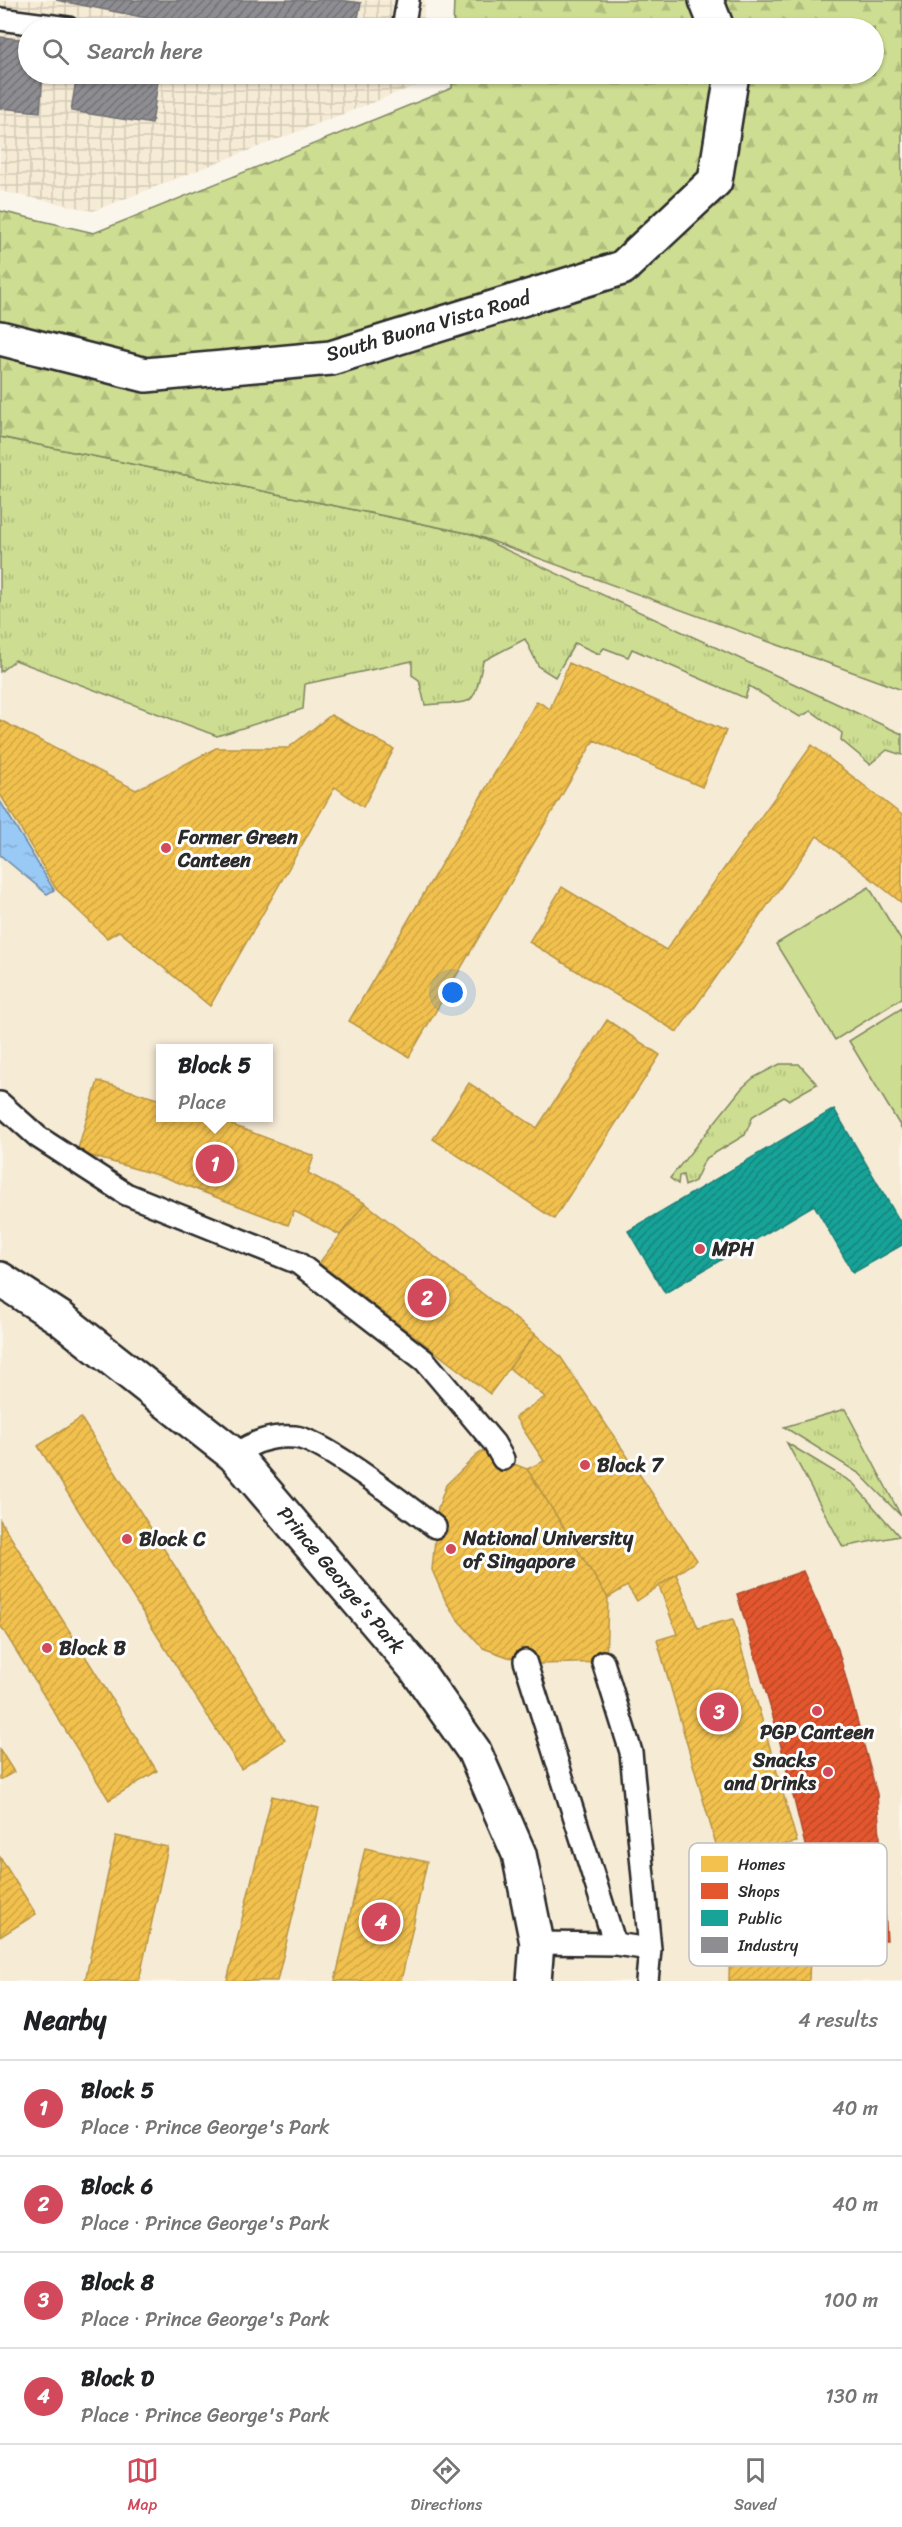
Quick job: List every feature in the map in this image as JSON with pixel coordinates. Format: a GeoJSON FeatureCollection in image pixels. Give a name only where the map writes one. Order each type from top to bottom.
{"type":"FeatureCollection","features":[{"type":"Feature","properties":{"kind":"street"},"geometry":{"type":"LineString","coordinates":[[706,0],[713,18]]}},
{"type":"Feature","properties":{"kind":"street","name":"South Buona Vista Road"},"geometry":{"type":"LineString","coordinates":[[0,338],[146,375],[331,358],[622,268],[714,181],[730,84]]}},
{"type":"Feature","properties":{"kind":"street","name":"Prince George's Park"},"geometry":{"type":"LineString","coordinates":[[0,1279],[60,1318],[234,1455],[416,1669],[474,1751],[519,1854],[537,1943],[534,1981]]}},
{"type":"Feature","properties":{"kind":"lane"},"geometry":{"type":"LineString","coordinates":[[405,18],[408,0]]}},
{"type":"Feature","properties":{"kind":"lane"},"geometry":{"type":"LineString","coordinates":[[0,19],[18,21]]}},
{"type":"Feature","properties":{"kind":"lane"},"geometry":{"type":"LineString","coordinates":[[0,1103],[38,1137],[126,1194],[298,1263],[425,1361],[494,1443],[503,1459]]}},
{"type":"Feature","properties":{"kind":"lane"},"geometry":{"type":"LineString","coordinates":[[234,1455],[261,1439],[297,1437],[339,1459],[435,1527]]}},
{"type":"Feature","properties":{"kind":"lane"},"geometry":{"type":"LineString","coordinates":[[525,1661],[615,1944]]}},
{"type":"Feature","properties":{"kind":"lane"},"geometry":{"type":"LineString","coordinates":[[603,1662],[632,1752],[650,1949],[646,1981]]}},
{"type":"Feature","properties":{"kind":"lane"},"geometry":{"type":"LineString","coordinates":[[537,1943],[615,1944],[650,1949]]}},
{"type":"Feature","properties":{"kind":"shaded area"},"geometry":{"type":"Polygon","coordinates":[[[0,0],[425,0],[424,18],[18,18],[18,84],[420,84],[93,211],[0,191],[0,0]]]}},
{"type":"Feature","properties":{"kind":"shaded area","name":"National University of Singapore"},"geometry":{"type":"Polygon","coordinates":[[[0,437],[472,534],[902,690],[902,1981],[0,1981],[0,437]]]}},
{"type":"Feature","properties":{"kind":"green space"},"geometry":{"type":"Polygon","coordinates":[[[454,0],[902,0],[902,690],[472,534],[0,437],[0,211],[94,233],[452,88],[452,84],[884,84],[884,18],[453,18],[454,0]]]}},
{"type":"Feature","properties":{"kind":"green space"},"geometry":{"type":"Polygon","coordinates":[[[0,437],[472,534],[902,734],[902,755],[887,750],[870,764],[841,740],[842,733],[811,711],[800,717],[749,686],[745,698],[632,649],[628,657],[604,648],[599,654],[575,643],[555,677],[539,667],[525,639],[483,661],[473,697],[468,701],[425,705],[419,680],[412,675],[412,661],[305,684],[303,709],[217,736],[15,660],[0,672],[0,437]]]}},
{"type":"Feature","properties":{"kind":"green space"},"geometry":{"type":"Polygon","coordinates":[[[869,887],[902,942],[902,998],[835,1040],[776,944],[869,887]]]}},
{"type":"Feature","properties":{"kind":"green space"},"geometry":{"type":"Polygon","coordinates":[[[902,1008],[902,1129],[849,1041],[902,1008]]]}},
{"type":"Feature","properties":{"kind":"green space"},"geometry":{"type":"Polygon","coordinates":[[[780,1064],[799,1064],[817,1084],[789,1100],[784,1097],[753,1116],[745,1135],[705,1159],[695,1181],[685,1186],[683,1175],[679,1176],[678,1184],[670,1178],[742,1088],[753,1078],[780,1064]]]}},
{"type":"Feature","properties":{"kind":"green space"},"geometry":{"type":"Polygon","coordinates":[[[845,1409],[901,1516],[860,1474],[784,1427],[845,1409]]]}},
{"type":"Feature","properties":{"kind":"green space"},"geometry":{"type":"Polygon","coordinates":[[[787,1443],[853,1483],[899,1536],[843,1547],[787,1443]]]}},
{"type":"Feature","properties":{"kind":"water"},"geometry":{"type":"Polygon","coordinates":[[[0,801],[54,890],[47,894],[0,855],[0,801]]]}},
{"type":"Feature","properties":{"kind":"building: Homes"},"geometry":{"type":"Polygon","coordinates":[[[569,663],[726,731],[702,787],[594,740],[409,1057],[349,1021],[537,701],[550,709],[569,663]]]}},
{"type":"Feature","properties":{"kind":"building: Homes","name":"Former Green Canteen"},"geometry":{"type":"Polygon","coordinates":[[[331,715],[394,749],[363,807],[335,787],[210,1006],[119,931],[107,938],[56,889],[0,794],[0,720],[136,790],[216,748],[288,748],[331,715]]]}},
{"type":"Feature","properties":{"kind":"building: Homes"},"geometry":{"type":"Polygon","coordinates":[[[812,745],[902,815],[902,903],[817,836],[677,1032],[529,942],[562,887],[666,950],[812,745]]]}},
{"type":"Feature","properties":{"kind":"building: Homes"},"geometry":{"type":"Polygon","coordinates":[[[607,1020],[660,1055],[554,1219],[433,1139],[469,1083],[537,1128],[607,1020]]]}},
{"type":"Feature","properties":{"kind":"building: Homes"},"geometry":{"type":"Polygon","coordinates":[[[98,1081],[156,1098],[156,1122],[225,1122],[314,1156],[308,1173],[365,1203],[340,1235],[294,1211],[288,1225],[164,1177],[77,1152],[98,1081]]]}},
{"type":"Feature","properties":{"kind":"building: Homes"},"geometry":{"type":"Polygon","coordinates":[[[365,1203],[535,1334],[490,1394],[319,1263],[365,1203]]]}},
{"type":"Feature","properties":{"kind":"building: Homes","name":"Block 7"},"geometry":{"type":"Polygon","coordinates":[[[535,1334],[560,1356],[697,1560],[637,1601],[627,1586],[608,1598],[527,1469],[544,1461],[515,1417],[545,1397],[509,1368],[535,1334]]]}},
{"type":"Feature","properties":{"kind":"building: Homes","name":"Block C"},"geometry":{"type":"Polygon","coordinates":[[[81,1418],[285,1740],[241,1769],[38,1446],[81,1418]]]}},
{"type":"Feature","properties":{"kind":"building: Homes"},"geometry":{"type":"Polygon","coordinates":[[[481,1451],[527,1469],[608,1598],[606,1662],[541,1664],[508,1657],[483,1648],[458,1620],[446,1602],[432,1570],[438,1508],[446,1485],[481,1451]]]}},
{"type":"Feature","properties":{"kind":"building: Homes","name":"Block B"},"geometry":{"type":"Polygon","coordinates":[[[0,1520],[157,1771],[109,1800],[0,1625],[0,1520]]]}},
{"type":"Feature","properties":{"kind":"building: Homes"},"geometry":{"type":"Polygon","coordinates":[[[676,1574],[698,1628],[733,1619],[797,1842],[716,1843],[657,1640],[677,1634],[659,1586],[676,1574]]]}},
{"type":"Feature","properties":{"kind":"building: Homes"},"geometry":{"type":"Polygon","coordinates":[[[0,1750],[14,1772],[0,1780],[0,1750]]]}},
{"type":"Feature","properties":{"kind":"building: Homes"},"geometry":{"type":"Polygon","coordinates":[[[272,1796],[319,1808],[277,1981],[227,1981],[272,1796]]]}},
{"type":"Feature","properties":{"kind":"building: Homes"},"geometry":{"type":"Polygon","coordinates":[[[116,1836],[168,1847],[139,1981],[85,1981],[116,1836]]]}},
{"type":"Feature","properties":{"kind":"building: Homes"},"geometry":{"type":"Polygon","coordinates":[[[365,1848],[427,1862],[401,1981],[335,1981],[365,1848]]]}},
{"type":"Feature","properties":{"kind":"building: Homes"},"geometry":{"type":"Polygon","coordinates":[[[0,1857],[36,1914],[0,1937],[0,1857]]]}},
{"type":"Feature","properties":{"kind":"building: Homes"},"geometry":{"type":"Polygon","coordinates":[[[729,1966],[810,1966],[809,1981],[729,1981],[729,1966]]]}},
{"type":"Feature","properties":{"kind":"building: Shops"},"geometry":{"type":"Polygon","coordinates":[[[803,1571],[838,1649],[877,1794],[880,1843],[805,1843],[777,1730],[737,1594],[803,1571]]]}},
{"type":"Feature","properties":{"kind":"building: Public"},"geometry":{"type":"Polygon","coordinates":[[[834,1109],[902,1225],[902,1245],[853,1273],[814,1205],[665,1293],[628,1231],[834,1109]]]}},
{"type":"Feature","properties":{"kind":"building: Industry"},"geometry":{"type":"Polygon","coordinates":[[[56,0],[340,0],[361,3],[358,18],[147,18],[56,0]]]}},
{"type":"Feature","properties":{"kind":"building: Industry"},"geometry":{"type":"Polygon","coordinates":[[[0,37],[18,39],[18,84],[42,84],[40,112],[0,108],[0,37]]]}},
{"type":"Feature","properties":{"kind":"building: Industry"},"geometry":{"type":"Polygon","coordinates":[[[75,84],[158,84],[152,124],[71,111],[75,84]]]}},
{"type":"Feature","properties":{"kind":"place","name":"Former Green Canteen"},"geometry":{"type":"Point","coordinates":[166,848]}},
{"type":"Feature","properties":{"kind":"place","name":"Block 5"},"geometry":{"type":"Point","coordinates":[215,1164]}},
{"type":"Feature","properties":{"kind":"place","name":"MPH"},"geometry":{"type":"Point","coordinates":[700,1249]}},
{"type":"Feature","properties":{"kind":"place","name":"Block 6"},"geometry":{"type":"Point","coordinates":[427,1298]}},
{"type":"Feature","properties":{"kind":"place","name":"Block 7"},"geometry":{"type":"Point","coordinates":[585,1465]}},
{"type":"Feature","properties":{"kind":"place","name":"Block C"},"geometry":{"type":"Point","coordinates":[127,1539]}},
{"type":"Feature","properties":{"kind":"place","name":"National University of Singapore"},"geometry":{"type":"Point","coordinates":[451,1549]}},
{"type":"Feature","properties":{"kind":"place","name":"Block B"},"geometry":{"type":"Point","coordinates":[47,1648]}},
{"type":"Feature","properties":{"kind":"place","name":"PGP Canteen"},"geometry":{"type":"Point","coordinates":[817,1711]}},
{"type":"Feature","properties":{"kind":"place","name":"Block 8"},"geometry":{"type":"Point","coordinates":[719,1712]}},
{"type":"Feature","properties":{"kind":"place","name":"Snacks and Drinks"},"geometry":{"type":"Point","coordinates":[828,1772]}},
{"type":"Feature","properties":{"kind":"place","name":"Block D"},"geometry":{"type":"Point","coordinates":[381,1922]}}]}
